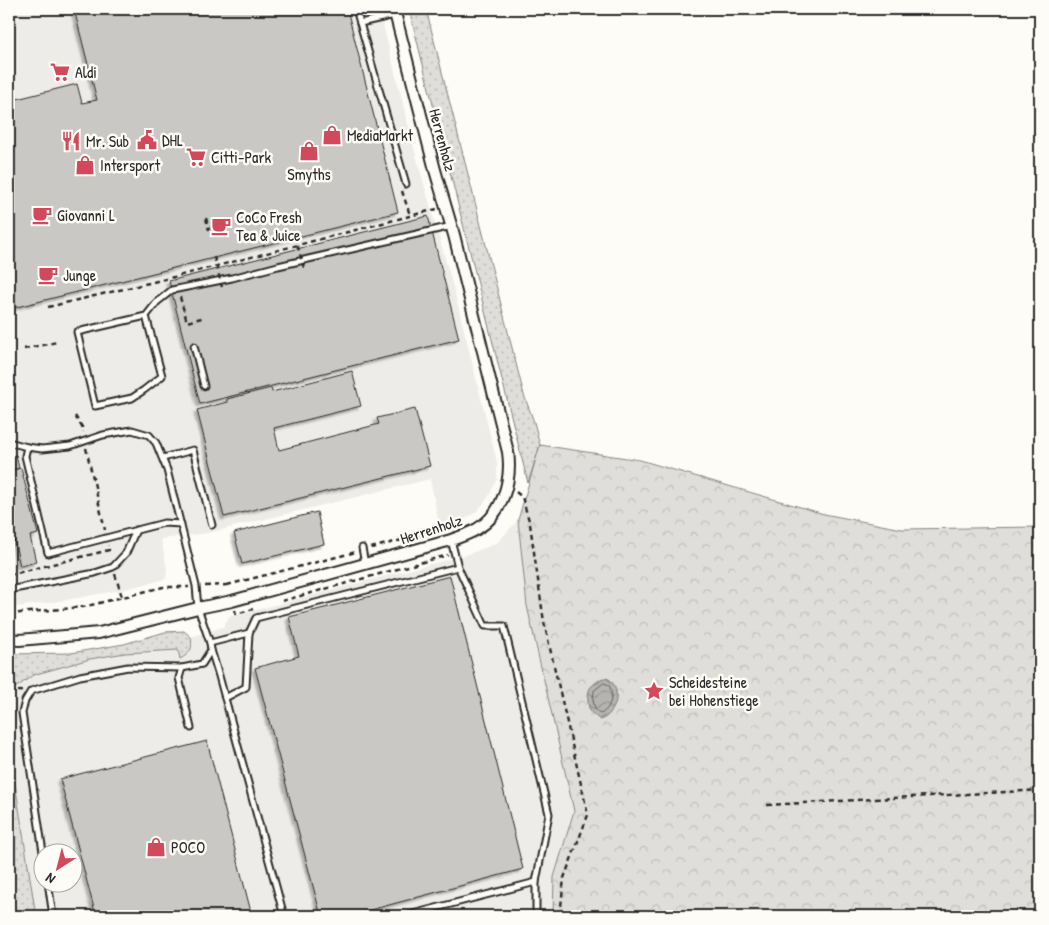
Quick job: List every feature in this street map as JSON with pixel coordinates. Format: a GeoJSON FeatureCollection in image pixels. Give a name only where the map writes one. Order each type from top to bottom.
{"type":"FeatureCollection","features":[{"type":"Feature","properties":{"kind":"street","name":"Herrenholz"},"geometry":{"type":"LineString","coordinates":[[9,640],[99,633],[232,601],[452,540],[478,529],[493,516],[502,502],[507,486],[510,463],[452,226],[394,12]]}},
{"type":"Feature","properties":{"kind":"lane"},"geometry":{"type":"LineString","coordinates":[[356,9],[406,184]]}},
{"type":"Feature","properties":{"kind":"lane"},"geometry":{"type":"LineString","coordinates":[[360,23],[394,12]]}},
{"type":"Feature","properties":{"kind":"lane"},"geometry":{"type":"LineString","coordinates":[[146,316],[162,376],[132,398],[95,406],[77,332],[146,316],[157,302],[172,290],[232,278],[452,226]]}},
{"type":"Feature","properties":{"kind":"lane"},"geometry":{"type":"LineString","coordinates":[[194,346],[204,386]]}},
{"type":"Feature","properties":{"kind":"lane"},"geometry":{"type":"LineString","coordinates":[[9,442],[42,449],[70,446],[132,430],[149,435],[156,442],[163,458],[181,524],[196,586],[198,608],[210,643],[284,916]]}},
{"type":"Feature","properties":{"kind":"lane"},"geometry":{"type":"LineString","coordinates":[[27,447],[25,456],[48,553],[164,523],[181,524]]}},
{"type":"Feature","properties":{"kind":"lane"},"geometry":{"type":"LineString","coordinates":[[163,458],[193,450],[212,525]]}},
{"type":"Feature","properties":{"kind":"lane"},"geometry":{"type":"LineString","coordinates":[[9,590],[95,573],[113,567],[126,553],[136,530]]}},
{"type":"Feature","properties":{"kind":"lane"},"geometry":{"type":"LineString","coordinates":[[452,540],[458,567],[485,626],[504,626],[550,814],[536,882],[536,916]]}},
{"type":"Feature","properties":{"kind":"lane"},"geometry":{"type":"LineString","coordinates":[[362,549],[366,564]]}},
{"type":"Feature","properties":{"kind":"lane"},"geometry":{"type":"LineString","coordinates":[[225,698],[246,687],[249,633],[256,618],[458,567]]}},
{"type":"Feature","properties":{"kind":"lane"},"geometry":{"type":"LineString","coordinates":[[210,643],[249,633]]}},
{"type":"Feature","properties":{"kind":"lane"},"geometry":{"type":"LineString","coordinates":[[41,842],[22,713],[25,701],[31,691],[80,676],[128,667],[182,668],[202,664],[211,650]]}},
{"type":"Feature","properties":{"kind":"lane"},"geometry":{"type":"LineString","coordinates":[[182,668],[179,678],[191,728]]}},
{"type":"Feature","properties":{"kind":"lane"},"geometry":{"type":"LineString","coordinates":[[405,916],[536,882]]}},
{"type":"Feature","properties":{"kind":"lane"},"geometry":{"type":"LineString","coordinates":[[49,892],[53,916]]}},
{"type":"Feature","properties":{"kind":"path"},"geometry":{"type":"LineString","coordinates":[[406,184],[401,189],[410,216]]}},
{"type":"Feature","properties":{"kind":"path"},"geometry":{"type":"LineString","coordinates":[[48,307],[174,277],[446,206]]}},
{"type":"Feature","properties":{"kind":"path"},"geometry":{"type":"LineString","coordinates":[[206,218],[209,230]]}},
{"type":"Feature","properties":{"kind":"path"},"geometry":{"type":"LineString","coordinates":[[296,237],[304,268]]}},
{"type":"Feature","properties":{"kind":"path"},"geometry":{"type":"LineString","coordinates":[[214,257],[222,287]]}},
{"type":"Feature","properties":{"kind":"path"},"geometry":{"type":"LineString","coordinates":[[174,277],[187,322],[205,317]]}},
{"type":"Feature","properties":{"kind":"path"},"geometry":{"type":"LineString","coordinates":[[24,349],[57,342]]}},
{"type":"Feature","properties":{"kind":"path"},"geometry":{"type":"LineString","coordinates":[[9,575],[109,550],[82,427],[75,416]]}},
{"type":"Feature","properties":{"kind":"path"},"geometry":{"type":"LineString","coordinates":[[522,497],[530,524],[544,622],[588,815],[564,878],[560,916]]}},
{"type":"Feature","properties":{"kind":"path"},"geometry":{"type":"LineString","coordinates":[[9,614],[83,607],[163,587],[227,585],[362,549],[426,534],[431,535]]}},
{"type":"Feature","properties":{"kind":"path"},"geometry":{"type":"LineString","coordinates":[[274,604],[454,553]]}},
{"type":"Feature","properties":{"kind":"path"},"geometry":{"type":"LineString","coordinates":[[227,585],[236,614],[255,609]]}},
{"type":"Feature","properties":{"kind":"path"},"geometry":{"type":"LineString","coordinates":[[767,805],[1040,790]]}},
{"type":"Feature","properties":{"kind":"shaded area"},"geometry":{"type":"Polygon","coordinates":[[[9,9],[379,9],[415,152],[454,290],[497,462],[497,479],[488,498],[476,512],[462,521],[440,529],[430,479],[208,533],[161,539],[167,569],[166,579],[121,590],[9,608],[9,9]]]}},
{"type":"Feature","properties":{"kind":"shaded area"},"geometry":{"type":"Polygon","coordinates":[[[518,520],[527,606],[574,811],[554,877],[553,916],[36,916],[32,892],[82,892],[82,842],[32,842],[32,891],[9,745],[9,691],[33,675],[90,659],[125,653],[178,650],[180,659],[188,655],[193,645],[191,637],[223,627],[229,617],[469,554],[497,543],[518,520]]]}},
{"type":"Feature","properties":{"kind":"green space"},"geometry":{"type":"Polygon","coordinates":[[[409,9],[426,9],[524,395],[540,445],[528,483],[409,9]]]}},
{"type":"Feature","properties":{"kind":"green space"},"geometry":{"type":"Polygon","coordinates":[[[540,445],[640,460],[824,514],[902,529],[1040,527],[1040,916],[553,916],[554,877],[574,811],[527,606],[518,520],[540,445]]]}},
{"type":"Feature","properties":{"kind":"green space"},"geometry":{"type":"Polygon","coordinates":[[[184,631],[191,637],[192,645],[189,653],[180,659],[178,650],[125,653],[90,659],[33,675],[9,691],[9,654],[71,653],[124,644],[165,632],[184,631]]]}},
{"type":"Feature","properties":{"kind":"green space"},"geometry":{"type":"Polygon","coordinates":[[[9,745],[36,916],[9,916],[9,745]]]}},
{"type":"Feature","properties":{"kind":"water"},"geometry":{"type":"Polygon","coordinates":[[[603,678],[609,679],[613,684],[616,701],[610,713],[600,720],[590,710],[588,697],[590,688],[603,678]]]}},
{"type":"Feature","properties":{"kind":"building","name":"Citti-Park"},"geometry":{"type":"Polygon","coordinates":[[[74,9],[347,9],[398,212],[9,309],[9,101],[77,84],[82,103],[97,100],[74,9]]]}},
{"type":"Feature","properties":{"kind":"building"},"geometry":{"type":"Polygon","coordinates":[[[428,216],[459,339],[200,404],[169,281],[428,216]]]}},
{"type":"Feature","properties":{"kind":"building"},"geometry":{"type":"Polygon","coordinates":[[[352,371],[361,406],[274,428],[279,450],[379,424],[377,418],[415,409],[430,466],[224,517],[197,410],[227,402],[227,399],[271,388],[272,392],[352,371]]]}},
{"type":"Feature","properties":{"kind":"building"},"geometry":{"type":"Polygon","coordinates":[[[16,455],[19,468],[9,471],[9,457],[16,455]]]}},
{"type":"Feature","properties":{"kind":"building"},"geometry":{"type":"Polygon","coordinates":[[[21,468],[38,534],[30,536],[36,562],[20,566],[14,539],[9,540],[9,471],[21,468]]]}},
{"type":"Feature","properties":{"kind":"building"},"geometry":{"type":"Polygon","coordinates":[[[317,512],[324,544],[242,564],[234,533],[317,512]]]}},
{"type":"Feature","properties":{"kind":"building"},"geometry":{"type":"Polygon","coordinates":[[[450,576],[523,869],[348,916],[321,916],[255,668],[299,656],[289,617],[450,576]]]}},
{"type":"Feature","properties":{"kind":"building","name":"POCO"},"geometry":{"type":"Polygon","coordinates":[[[207,741],[252,916],[96,916],[82,863],[82,842],[77,842],[60,779],[207,741]]]}},
{"type":"Feature","properties":{"kind":"place","name":"Aldi"},"geometry":{"type":"Point","coordinates":[60,72]}},
{"type":"Feature","properties":{"kind":"place","name":"MediaMarkt"},"geometry":{"type":"Point","coordinates":[332,135]}},
{"type":"Feature","properties":{"kind":"place","name":"DHL"},"geometry":{"type":"Point","coordinates":[147,140]}},
{"type":"Feature","properties":{"kind":"place","name":"Mr. Sub"},"geometry":{"type":"Point","coordinates":[71,141]}},
{"type":"Feature","properties":{"kind":"place","name":"Smyths"},"geometry":{"type":"Point","coordinates":[309,151]}},
{"type":"Feature","properties":{"kind":"place","name":"Citti-Park"},"geometry":{"type":"Point","coordinates":[196,157]}},
{"type":"Feature","properties":{"kind":"place","name":"Intersport"},"geometry":{"type":"Point","coordinates":[85,165]}},
{"type":"Feature","properties":{"kind":"place","name":"Giovanni L"},"geometry":{"type":"Point","coordinates":[42,215]}},
{"type":"Feature","properties":{"kind":"place","name":"CoCo Fresh Tea & Juice"},"geometry":{"type":"Point","coordinates":[221,226]}},
{"type":"Feature","properties":{"kind":"place","name":"Junge"},"geometry":{"type":"Point","coordinates":[48,275]}},
{"type":"Feature","properties":{"kind":"place","name":"Scheidesteine bei Hohenstiege"},"geometry":{"type":"Point","coordinates":[654,691]}},
{"type":"Feature","properties":{"kind":"place","name":"POCO"},"geometry":{"type":"Point","coordinates":[156,847]}}]}
